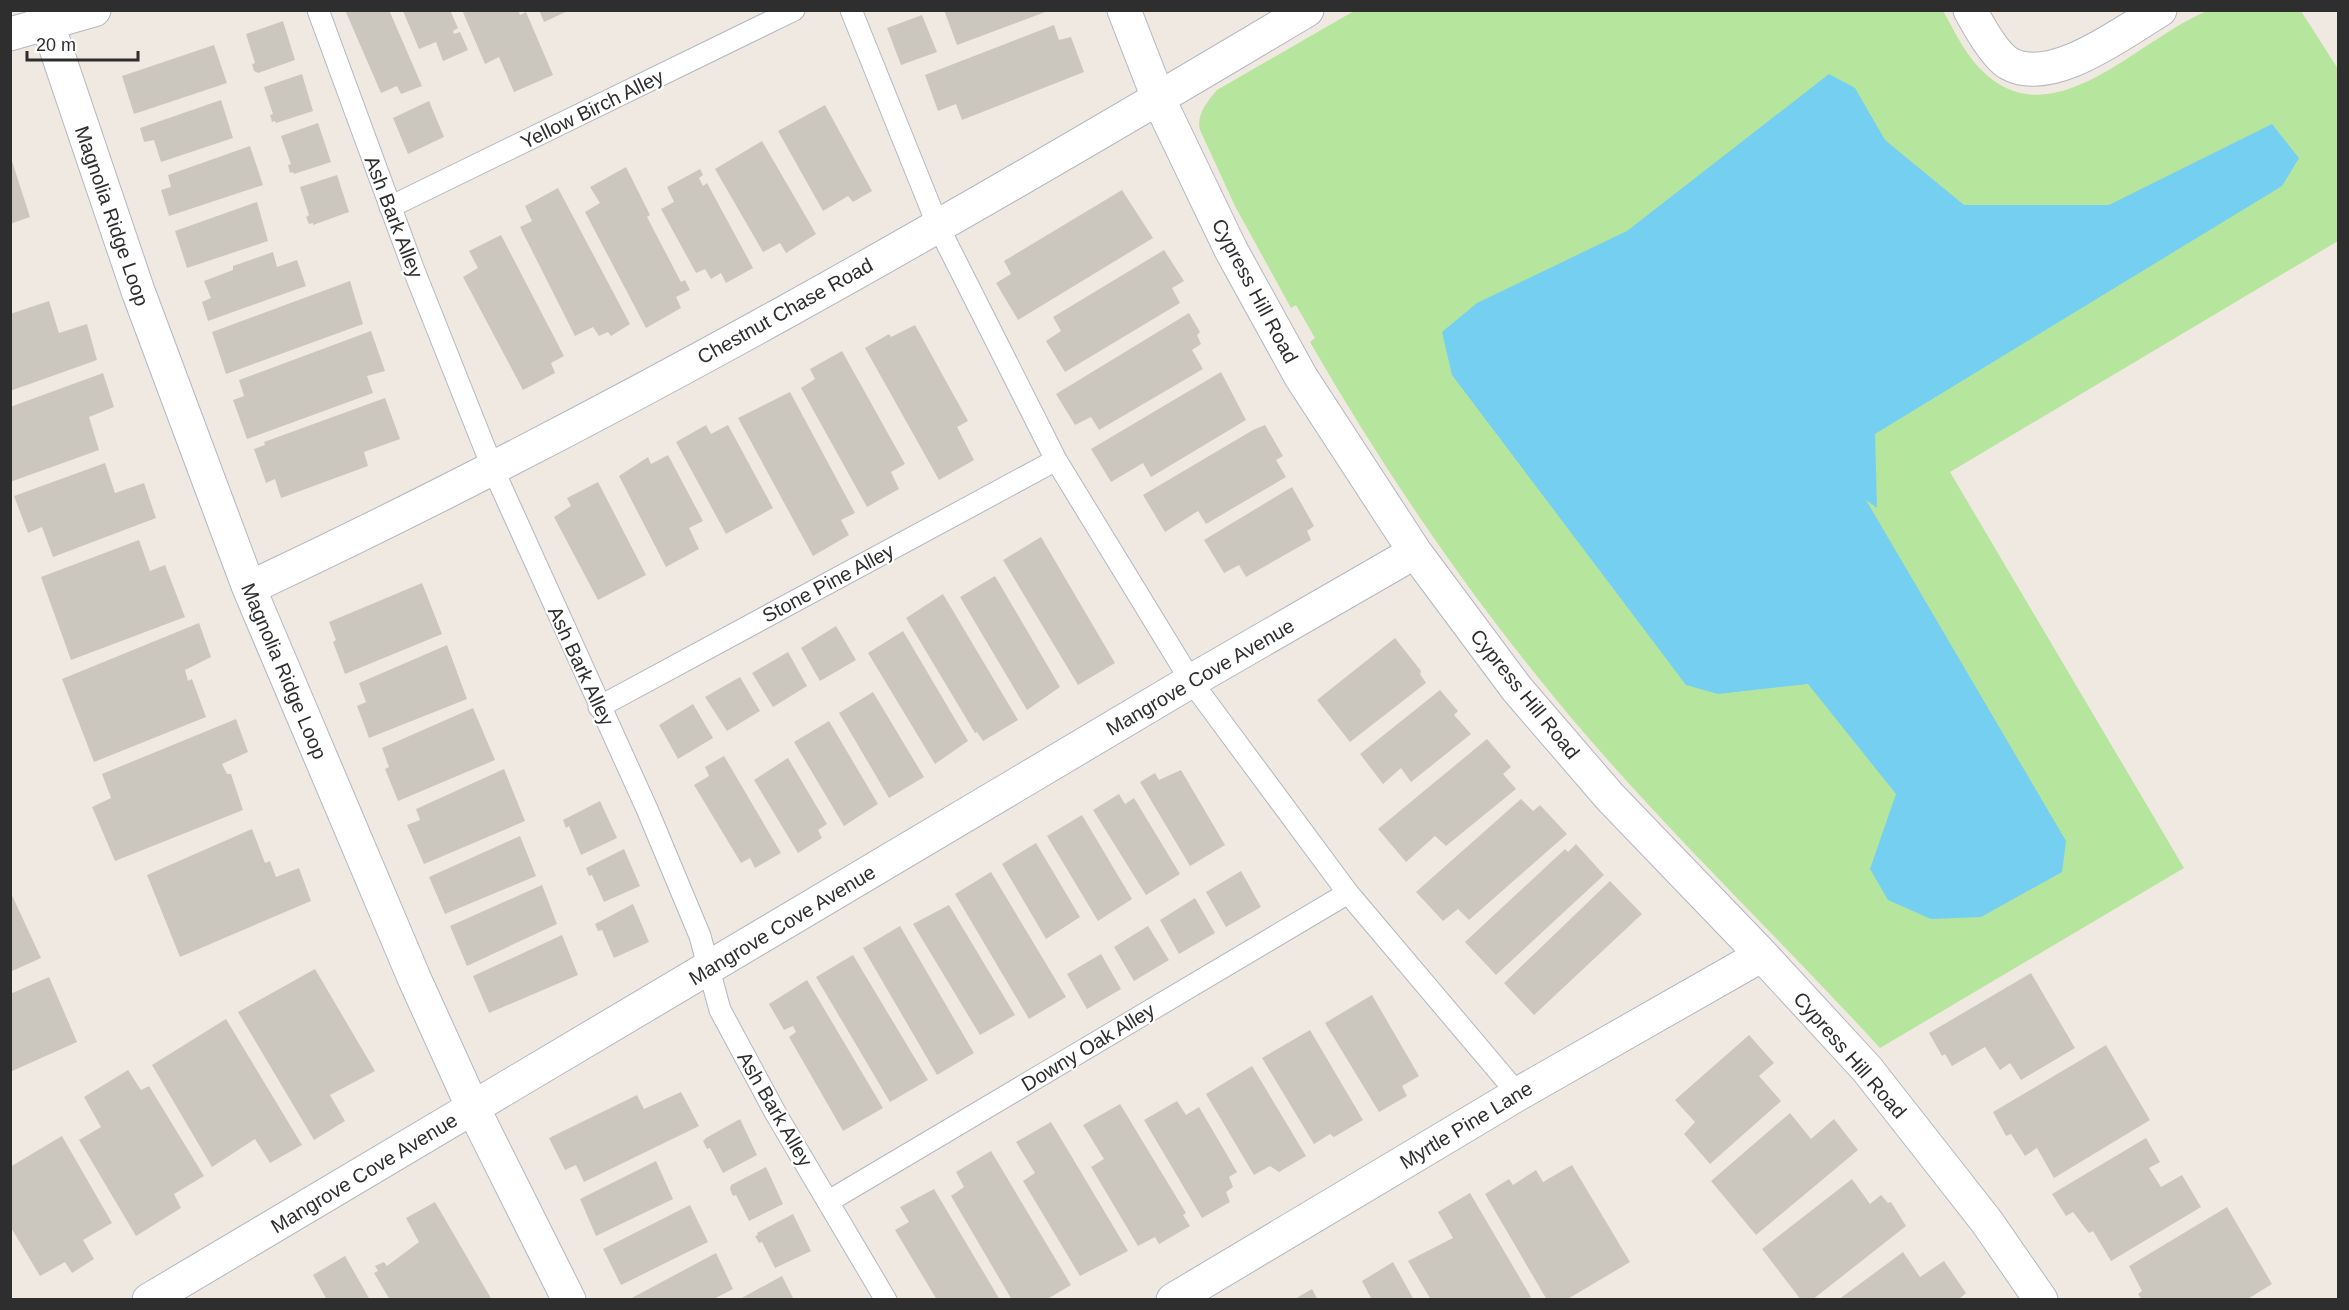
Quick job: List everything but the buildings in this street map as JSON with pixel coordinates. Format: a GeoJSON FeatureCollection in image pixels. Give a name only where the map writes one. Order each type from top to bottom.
{"type":"FeatureCollection","features":[{"type":"Feature","properties":{"kind":"street"},"geometry":{"type":"LineString","coordinates":[[10,34],[94,10]]}},
{"type":"Feature","properties":{"kind":"street","name":"Cypress Hill Road"},"geometry":{"type":"LineString","coordinates":[[1124,10],[1159,100],[1231,250],[1301,378],[1415,552],[1517,689],[1594,779],[1867,1069],[1987,1222],[2041,1299]]}},
{"type":"Feature","properties":{"kind":"street","name":"Chestnut Chase Road"},"geometry":{"type":"LineString","coordinates":[[249,588],[493,469],[606,410],[938,226],[1159,100],[1307,10]]}},
{"type":"Feature","properties":{"kind":"street"},"geometry":{"type":"LineString","coordinates":[[1970,10],[1985,36],[2008,63],[2041,71],[2072,63],[2160,10]]}},
{"type":"Feature","properties":{"kind":"street","name":"Magnolia Ridge Loop"},"geometry":{"type":"LineString","coordinates":[[47,22],[134,281],[249,588],[415,980],[473,1108],[569,1299]]}},
{"type":"Feature","properties":{"kind":"street","name":"Mangrove Cove Avenue"},"geometry":{"type":"LineString","coordinates":[[149,1299],[709,969],[1191,681],[1415,552]]}},
{"type":"Feature","properties":{"kind":"street","name":"Myrtle Pine Lane"},"geometry":{"type":"LineString","coordinates":[[1173,1299],[1518,1094],[1762,955]]}},
{"type":"Feature","properties":{"kind":"lane","name":"Ash Bark Alley"},"geometry":{"type":"LineString","coordinates":[[318,10],[390,207],[493,469],[647,809],[700,936],[720,1010],[776,1114],[886,1299]]}},
{"type":"Feature","properties":{"kind":"lane","name":"Yellow Birch Alley"},"geometry":{"type":"LineString","coordinates":[[390,207],[794,10]]}},
{"type":"Feature","properties":{"kind":"lane"},"geometry":{"type":"LineString","coordinates":[[851,10],[938,226],[1056,460],[1191,681],[1347,893],[1518,1094]]}},
{"type":"Feature","properties":{"kind":"lane","name":"Stone Pine Alley"},"geometry":{"type":"LineString","coordinates":[[599,707],[1056,460]]}},
{"type":"Feature","properties":{"kind":"lane","name":"Downy Oak Alley"},"geometry":{"type":"LineString","coordinates":[[829,1201],[1347,893]]}},
{"type":"Feature","properties":{"kind":"green space"},"geometry":{"type":"Polygon","coordinates":[[[2236,9],[2301,11],[2338,69],[2338,241],[1950,472],[2184,868],[1880,1048],[1621,775],[1510,642],[1439,545],[1372,445],[1310,342],[1315,338],[1296,305],[1291,308],[1235,206],[1200,130],[1201,114],[1206,104],[1217,90],[1354,11],[1943,11],[1971,58],[1999,84],[2028,94],[2058,92],[2088,81],[2177,26],[2205,12],[2236,9]]]}},
{"type":"Feature","properties":{"kind":"water"},"geometry":{"type":"Polygon","coordinates":[[[1829,74],[1855,88],[1885,140],[1964,205],[2109,205],[2272,124],[2299,158],[2282,186],[1875,434],[1877,508],[1866,500],[2066,841],[2062,872],[1981,917],[1931,919],[1888,900],[1870,869],[1896,794],[1808,684],[1718,694],[1686,685],[1452,375],[1442,332],[1477,303],[1627,231],[1829,74]]]}}]}
